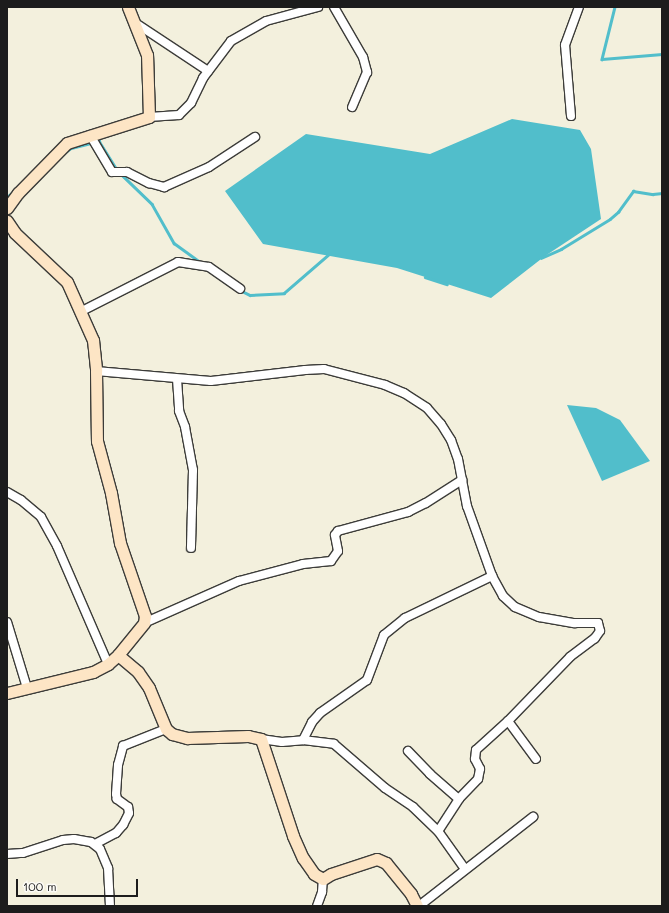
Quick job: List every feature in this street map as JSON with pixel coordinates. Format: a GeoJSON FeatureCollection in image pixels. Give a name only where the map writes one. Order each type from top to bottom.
{"type":"FeatureCollection","features":[{"type":"Feature","properties":{"kind":"street"},"geometry":{"type":"LineString","coordinates":[[128,7],[147,55],[149,117]]}},
{"type":"Feature","properties":{"kind":"street"},"geometry":{"type":"LineString","coordinates":[[7,208],[18,193],[67,143],[149,117],[179,115],[191,103],[203,78],[232,41],[266,21],[318,7]]}},
{"type":"Feature","properties":{"kind":"street"},"geometry":{"type":"LineString","coordinates":[[334,7],[363,57],[367,72],[352,107]]}},
{"type":"Feature","properties":{"kind":"street"},"geometry":{"type":"LineString","coordinates":[[571,116],[565,45],[579,7]]}},
{"type":"Feature","properties":{"kind":"street"},"geometry":{"type":"LineString","coordinates":[[134,22],[208,71]]}},
{"type":"Feature","properties":{"kind":"street"},"geometry":{"type":"LineString","coordinates":[[90,135],[112,172],[127,172],[149,183],[164,187],[209,167],[255,137]]}},
{"type":"Feature","properties":{"kind":"street"},"geometry":{"type":"LineString","coordinates":[[7,221],[15,233],[67,282],[93,340],[96,371],[97,441],[111,494],[120,544],[146,616],[144,623],[118,655],[108,664],[93,672],[7,693]]}},
{"type":"Feature","properties":{"kind":"street"},"geometry":{"type":"LineString","coordinates":[[80,312],[178,262],[209,267],[240,289]]}},
{"type":"Feature","properties":{"kind":"street"},"geometry":{"type":"LineString","coordinates":[[96,371],[211,381],[324,369],[386,384],[404,393],[427,408],[442,424],[451,440],[458,459],[467,506],[492,576],[503,596],[515,608],[539,617],[574,623],[598,623],[600,631],[595,638],[570,657],[508,721],[476,750],[475,754],[480,769],[478,779],[459,799],[438,831]]}},
{"type":"Feature","properties":{"kind":"street"},"geometry":{"type":"LineString","coordinates":[[177,379],[179,411],[185,427],[193,470],[191,548]]}},
{"type":"Feature","properties":{"kind":"street"},"geometry":{"type":"LineString","coordinates":[[144,623],[239,581],[303,564],[331,561],[338,552],[335,535],[338,530],[408,512],[426,503],[462,480]]}},
{"type":"Feature","properties":{"kind":"street"},"geometry":{"type":"LineString","coordinates":[[7,492],[21,500],[41,517],[57,546],[108,664]]}},
{"type":"Feature","properties":{"kind":"street"},"geometry":{"type":"LineString","coordinates":[[303,740],[312,722],[320,713],[367,680],[384,635],[405,618],[492,576]]}},
{"type":"Feature","properties":{"kind":"street"},"geometry":{"type":"LineString","coordinates":[[7,622],[27,688]]}},
{"type":"Feature","properties":{"kind":"street"},"geometry":{"type":"LineString","coordinates":[[118,655],[138,672],[149,688],[166,729],[172,734],[187,738],[238,736],[282,742],[303,740],[334,744],[385,788],[413,807],[438,831],[465,869]]}},
{"type":"Feature","properties":{"kind":"street"},"geometry":{"type":"LineString","coordinates":[[508,721],[536,759]]}},
{"type":"Feature","properties":{"kind":"street"},"geometry":{"type":"LineString","coordinates":[[95,844],[116,833],[129,813],[128,806],[118,799],[116,794],[118,765],[123,746],[166,729]]}},
{"type":"Feature","properties":{"kind":"street"},"geometry":{"type":"LineString","coordinates":[[261,739],[280,799],[303,858],[314,874],[323,879]]}},
{"type":"Feature","properties":{"kind":"street"},"geometry":{"type":"LineString","coordinates":[[408,751],[430,774],[459,799]]}},
{"type":"Feature","properties":{"kind":"street"},"geometry":{"type":"LineString","coordinates":[[323,879],[359,864],[376,859],[386,863],[411,894],[418,906],[533,817]]}},
{"type":"Feature","properties":{"kind":"street"},"geometry":{"type":"LineString","coordinates":[[7,849],[7,854],[23,853],[63,840],[74,839],[95,844],[105,857],[108,868],[110,906]]}},
{"type":"Feature","properties":{"kind":"street"},"geometry":{"type":"LineString","coordinates":[[317,906],[322,892],[323,879]]}},
{"type":"Feature","properties":{"kind":"water"},"geometry":{"type":"Polygon","coordinates":[[[512,119],[580,130],[591,149],[601,219],[545,256],[491,298],[397,268],[263,244],[225,191],[306,134],[430,154],[512,119]]]}},
{"type":"Feature","properties":{"kind":"water"},"geometry":{"type":"Polygon","coordinates":[[[567,405],[596,408],[620,420],[650,461],[602,481],[567,405]]]}},
{"type":"Feature","properties":{"kind":"waterway"},"geometry":{"type":"LineString","coordinates":[[615,7],[602,59],[662,54]]}},
{"type":"Feature","properties":{"kind":"waterway"},"geometry":{"type":"LineString","coordinates":[[64,153],[71,148],[99,141],[117,170]]}},
{"type":"Feature","properties":{"kind":"waterway"},"geometry":{"type":"LineString","coordinates":[[122,175],[152,204],[174,243],[202,263]]}},
{"type":"Feature","properties":{"kind":"waterway"},"geometry":{"type":"LineString","coordinates":[[541,258],[561,249],[610,219],[618,212],[633,191],[653,194],[662,193]]}},
{"type":"Feature","properties":{"kind":"waterway"},"geometry":{"type":"LineString","coordinates":[[7,197],[13,192]]}},
{"type":"Feature","properties":{"kind":"waterway"},"geometry":{"type":"LineString","coordinates":[[240,290],[250,295],[284,293],[329,254]]}},
{"type":"Feature","properties":{"kind":"waterway"},"geometry":{"type":"LineString","coordinates":[[425,277],[447,284]]}}]}
